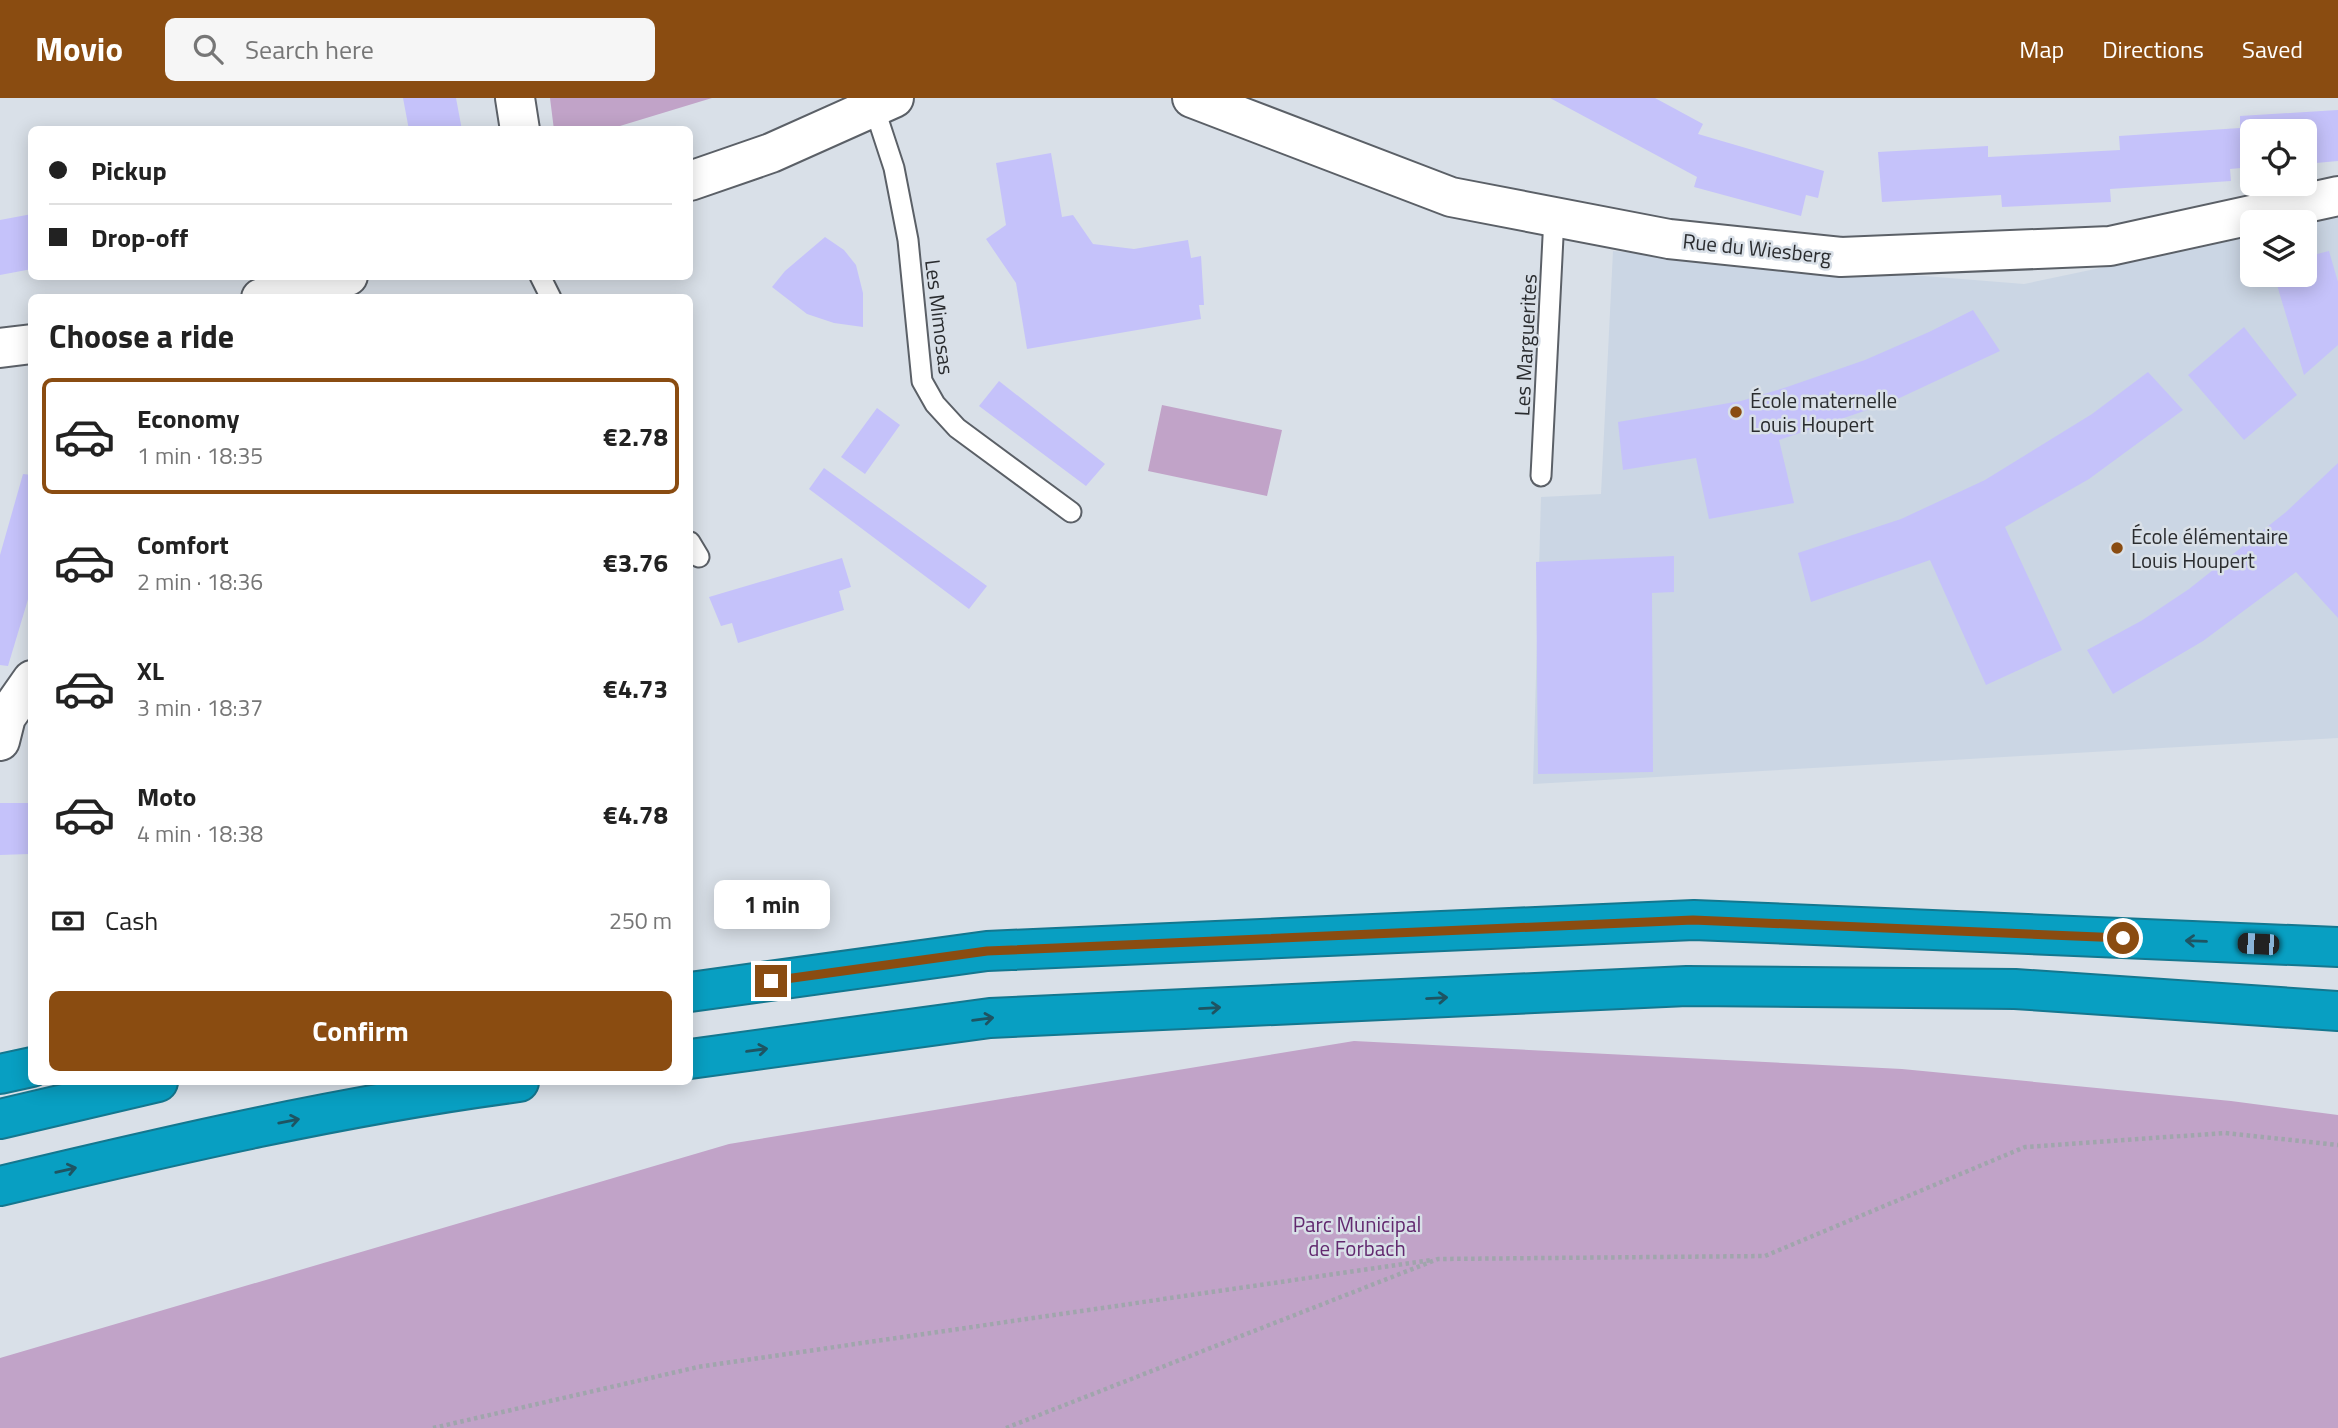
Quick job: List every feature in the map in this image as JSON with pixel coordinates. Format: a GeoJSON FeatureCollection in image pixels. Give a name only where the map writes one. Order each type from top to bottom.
{"type":"FeatureCollection","features":[{"type":"Feature","properties":{"kind":"highway"},"geometry":{"type":"LineString","coordinates":[[693,992],[987,951],[1693,920],[2338,947]]}},
{"type":"Feature","properties":{"kind":"highway"},"geometry":{"type":"LineString","coordinates":[[693,1059],[990,1018],[1687,986],[2015,989],[2338,1011]]}},
{"type":"Feature","properties":{"kind":"highway"},"geometry":{"type":"LineString","coordinates":[[0,1074],[28,1068]]}},
{"type":"Feature","properties":{"kind":"highway"},"geometry":{"type":"LineString","coordinates":[[0,1119],[145,1085]]}},
{"type":"Feature","properties":{"kind":"highway"},"geometry":{"type":"LineString","coordinates":[[0,1186],[210,1136],[447,1091],[495,1085]]}},
{"type":"Feature","properties":{"kind":"street"},"geometry":{"type":"LineString","coordinates":[[516,98],[520,126]]}},
{"type":"Feature","properties":{"kind":"street","name":"Rue du Wiesberg"},"geometry":{"type":"LineString","coordinates":[[1192,98],[1451,197],[1669,239],[1841,257],[2109,246],[2338,196]]}},
{"type":"Feature","properties":{"kind":"street"},"geometry":{"type":"LineString","coordinates":[[693,180],[771,153],[884,102]]}},
{"type":"Feature","properties":{"kind":"street"},"geometry":{"type":"LineString","coordinates":[[277,294],[332,280]]}},
{"type":"Feature","properties":{"kind":"street"},"geometry":{"type":"LineString","coordinates":[[0,348],[28,344]]}},
{"type":"Feature","properties":{"kind":"street"},"geometry":{"type":"LineString","coordinates":[[0,741],[6,717],[27,693]]}},
{"type":"Feature","properties":{"kind":"lane","name":"Les Mimosas"},"geometry":{"type":"LineString","coordinates":[[884,102],[908,240],[922,381],[935,404],[957,428],[1071,512]]}},
{"type":"Feature","properties":{"kind":"lane","name":"Les Marguerites"},"geometry":{"type":"LineString","coordinates":[[1541,476],[1554,217]]}},
{"type":"Feature","properties":{"kind":"path"},"geometry":{"type":"LineString","coordinates":[[433,1428],[698,1367],[1438,1259],[1765,1256],[2025,1147],[2225,1133],[2338,1145]]}},
{"type":"Feature","properties":{"kind":"path"},"geometry":{"type":"LineString","coordinates":[[1006,1428],[1438,1259]]}},
{"type":"Feature","properties":{"kind":"shaded area"},"geometry":{"type":"Polygon","coordinates":[[[2338,217],[2338,738],[1533,784],[1541,497],[1601,494],[1613,251],[2024,284],[2240,239],[2240,287],[2317,287],[2317,221],[2338,217]]]}},
{"type":"Feature","properties":{"kind":"green space"},"geometry":{"type":"Polygon","coordinates":[[[550,98],[712,98],[620,126],[554,126],[550,98]]]}},
{"type":"Feature","properties":{"kind":"green space"},"geometry":{"type":"Polygon","coordinates":[[[1162,405],[1282,430],[1267,496],[1148,471],[1162,405]]]}},
{"type":"Feature","properties":{"kind":"green space","name":"Parc Municipal de Forbach"},"geometry":{"type":"Polygon","coordinates":[[[1354,1041],[1902,1069],[2231,1101],[2338,1115],[2338,1428],[0,1428],[0,1358],[729,1144],[1354,1041]]]}},
{"type":"Feature","properties":{"kind":"building"},"geometry":{"type":"Polygon","coordinates":[[[403,98],[456,98],[461,126],[408,126],[403,98]]]}},
{"type":"Feature","properties":{"kind":"building"},"geometry":{"type":"Polygon","coordinates":[[[1550,98],[1655,98],[1703,124],[1698,134],[1824,171],[1818,198],[1806,195],[1801,216],[1694,187],[1697,177],[1550,98]]]}},
{"type":"Feature","properties":{"kind":"building"},"geometry":{"type":"Polygon","coordinates":[[[2338,110],[2338,161],[2317,163],[2317,119],[2240,119],[2240,116],[2338,110]]]}},
{"type":"Feature","properties":{"kind":"building"},"geometry":{"type":"Polygon","coordinates":[[[2240,128],[2240,168],[2230,169],[2231,181],[2110,189],[2111,202],[2002,207],[2001,195],[1882,202],[1878,152],[1988,146],[1988,157],[2120,150],[2119,136],[2240,128]]]}},
{"type":"Feature","properties":{"kind":"building"},"geometry":{"type":"Polygon","coordinates":[[[1051,153],[1062,217],[1073,215],[1093,244],[1134,249],[1188,240],[1191,258],[1201,256],[1204,305],[1199,305],[1201,319],[1027,349],[1016,283],[986,239],[1006,225],[996,163],[1051,153]]]}},
{"type":"Feature","properties":{"kind":"building"},"geometry":{"type":"Polygon","coordinates":[[[28,215],[28,270],[0,275],[0,220],[28,215]]]}},
{"type":"Feature","properties":{"kind":"building"},"geometry":{"type":"Polygon","coordinates":[[[825,237],[844,250],[856,265],[863,293],[863,327],[834,323],[807,314],[772,287],[785,271],[825,237]]]}},
{"type":"Feature","properties":{"kind":"building"},"geometry":{"type":"Polygon","coordinates":[[[2329,251],[2338,282],[2338,345],[2304,375],[2278,287],[2317,287],[2317,254],[2329,251]]]}},
{"type":"Feature","properties":{"kind":"building"},"geometry":{"type":"Polygon","coordinates":[[[1973,310],[2000,351],[1891,402],[1779,440],[1794,503],[1709,519],[1696,458],[1623,470],[1618,422],[1741,401],[1787,387],[1865,360],[1973,310]]]}},
{"type":"Feature","properties":{"kind":"building"},"geometry":{"type":"Polygon","coordinates":[[[2244,327],[2297,395],[2244,440],[2188,375],[2244,327]]]}},
{"type":"Feature","properties":{"kind":"building"},"geometry":{"type":"Polygon","coordinates":[[[2148,372],[2183,410],[2089,479],[2005,527],[2062,650],[1986,685],[1930,560],[1811,602],[1798,553],[1901,519],[1985,480],[2092,414],[2148,372]]]}},
{"type":"Feature","properties":{"kind":"building"},"geometry":{"type":"Polygon","coordinates":[[[999,381],[1105,464],[1086,486],[979,406],[999,381]]]}},
{"type":"Feature","properties":{"kind":"building"},"geometry":{"type":"Polygon","coordinates":[[[877,408],[900,425],[865,474],[841,457],[877,408]]]}},
{"type":"Feature","properties":{"kind":"building"},"geometry":{"type":"Polygon","coordinates":[[[2338,463],[2338,618],[2296,572],[2203,641],[2113,694],[2087,650],[2141,621],[2189,589],[2286,512],[2338,463]]]}},
{"type":"Feature","properties":{"kind":"building"},"geometry":{"type":"Polygon","coordinates":[[[824,468],[987,586],[969,609],[809,489],[824,468]]]}},
{"type":"Feature","properties":{"kind":"building"},"geometry":{"type":"Polygon","coordinates":[[[23,474],[28,475],[28,599],[8,666],[0,665],[0,555],[23,474]]]}},
{"type":"Feature","properties":{"kind":"building"},"geometry":{"type":"Polygon","coordinates":[[[1674,556],[1674,592],[1652,593],[1653,772],[1538,774],[1536,562],[1674,556]]]}},
{"type":"Feature","properties":{"kind":"building"},"geometry":{"type":"Polygon","coordinates":[[[842,558],[851,587],[839,591],[844,610],[738,643],[732,623],[721,626],[709,597],[842,558]]]}},
{"type":"Feature","properties":{"kind":"building"},"geometry":{"type":"Polygon","coordinates":[[[0,803],[28,803],[28,854],[0,855],[0,803]]]}},
{"type":"Feature","properties":{"kind":"place","name":"École maternelle Louis Houpert"},"geometry":{"type":"Point","coordinates":[1736,412]}},
{"type":"Feature","properties":{"kind":"place","name":"École élémentaire Louis Houpert"},"geometry":{"type":"Point","coordinates":[2117,548]}},
{"type":"Feature","properties":{"kind":"route"},"geometry":{"type":"LineString","coordinates":[[771,981],[987,951],[1693,920],[2123,938]]}}]}
